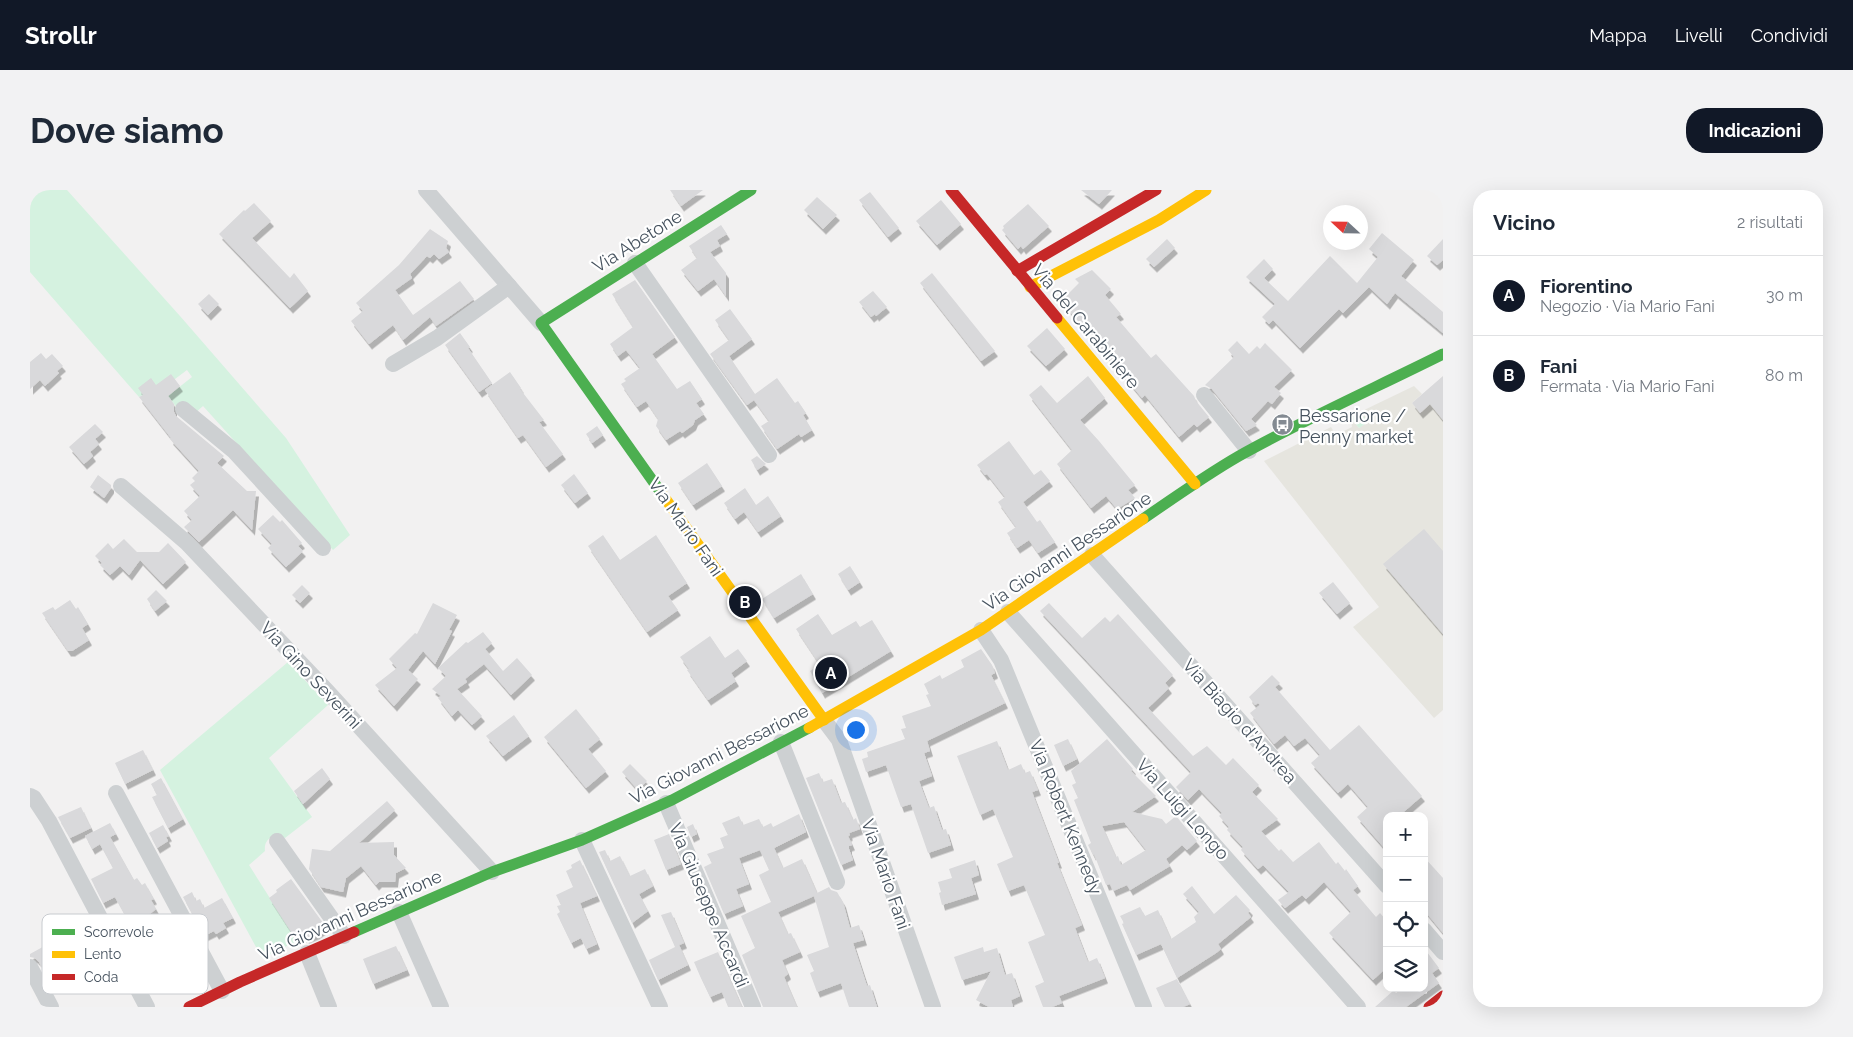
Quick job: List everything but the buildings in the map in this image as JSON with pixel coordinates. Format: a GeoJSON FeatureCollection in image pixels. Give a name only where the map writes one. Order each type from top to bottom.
{"type":"FeatureCollection","features":[{"type":"Feature","properties":{"kind":"street","name":"Via Mario Fani"},"geometry":{"type":"LineString","coordinates":[[426,190],[541,323],[816,711],[839,740],[933,1007]]}},
{"type":"Feature","properties":{"kind":"street","name":"Via Abetone"},"geometry":{"type":"LineString","coordinates":[[541,323],[635,263],[730,196],[751,190]]}},
{"type":"Feature","properties":{"kind":"street","name":"Via del Carabiniere"},"geometry":{"type":"LineString","coordinates":[[951,190],[1195,484]]}},
{"type":"Feature","properties":{"kind":"street"},"geometry":{"type":"LineString","coordinates":[[1017,271],[1156,190]]}},
{"type":"Feature","properties":{"kind":"street"},"geometry":{"type":"LineString","coordinates":[[1030,287],[1159,220],[1206,190]]}},
{"type":"Feature","properties":{"kind":"street"},"geometry":{"type":"LineString","coordinates":[[635,263],[768,455]]}},
{"type":"Feature","properties":{"kind":"street"},"geometry":{"type":"LineString","coordinates":[[393,364],[437,338],[509,286]]}},
{"type":"Feature","properties":{"kind":"street","name":"Via Giovanni Bessarione"},"geometry":{"type":"LineString","coordinates":[[190,1007],[344,936],[492,872],[582,840],[666,803],[824,720],[982,630],[1195,484],[1249,451],[1355,397],[1441,359]]}},
{"type":"Feature","properties":{"kind":"street"},"geometry":{"type":"LineString","coordinates":[[1204,395],[1249,451]]}},
{"type":"Feature","properties":{"kind":"street"},"geometry":{"type":"LineString","coordinates":[[183,409],[234,451],[323,548]]}},
{"type":"Feature","properties":{"kind":"street","name":"Via Gino Severini"},"geometry":{"type":"LineString","coordinates":[[121,486],[187,543],[327,691],[492,872]]}},
{"type":"Feature","properties":{"kind":"street","name":"Via Biagio d'Andrea"},"geometry":{"type":"LineString","coordinates":[[1092,555],[1383,882]]}},
{"type":"Feature","properties":{"kind":"street","name":"Via Luigi Longo"},"geometry":{"type":"LineString","coordinates":[[1008,612],[1358,1007]]}},
{"type":"Feature","properties":{"kind":"street","name":"Via Robert Kennedy"},"geometry":{"type":"LineString","coordinates":[[982,630],[1001,660],[1144,1007]]}},
{"type":"Feature","properties":{"kind":"street"},"geometry":{"type":"LineString","coordinates":[[781,742],[837,882]]}},
{"type":"Feature","properties":{"kind":"street"},"geometry":{"type":"LineString","coordinates":[[116,793],[181,914]]}},
{"type":"Feature","properties":{"kind":"street"},"geometry":{"type":"LineString","coordinates":[[32,797],[49,821],[98,914]]}},
{"type":"Feature","properties":{"kind":"street","name":"Via Giuseppe Accardi"},"geometry":{"type":"LineString","coordinates":[[666,803],[753,1007]]}},
{"type":"Feature","properties":{"kind":"street"},"geometry":{"type":"LineString","coordinates":[[582,840],[660,1007]]}},
{"type":"Feature","properties":{"kind":"street"},"geometry":{"type":"LineString","coordinates":[[277,841],[344,936]]}},
{"type":"Feature","properties":{"kind":"street"},"geometry":{"type":"LineString","coordinates":[[399,912],[441,1007]]}},
{"type":"Feature","properties":{"kind":"street"},"geometry":{"type":"LineString","coordinates":[[1428,935],[1443,952]]}},
{"type":"Feature","properties":{"kind":"street"},"geometry":{"type":"LineString","coordinates":[[307,953],[329,1007]]}},
{"type":"Feature","properties":{"kind":"street"},"geometry":{"type":"LineString","coordinates":[[208,965],[222,991]]}},
{"type":"Feature","properties":{"kind":"street"},"geometry":{"type":"LineString","coordinates":[[30,967],[42,990]]}},
{"type":"Feature","properties":{"kind":"street"},"geometry":{"type":"LineString","coordinates":[[44,994],[51,1007]]}},
{"type":"Feature","properties":{"kind":"street"},"geometry":{"type":"LineString","coordinates":[[140,994],[147,1007]]}},
{"type":"Feature","properties":{"kind":"street"},"geometry":{"type":"LineString","coordinates":[[1429,1007],[1443,996]]}},
{"type":"Feature","properties":{"kind":"shaded area"},"geometry":{"type":"Polygon","coordinates":[[[1414,386],[1422,394],[1412,403],[1421,413],[1430,404],[1443,420],[1443,710],[1434,718],[1353,627],[1379,607],[1264,461],[1331,427],[1336,435],[1352,427],[1350,417],[1359,428],[1367,422],[1360,412],[1414,386]]]}},
{"type":"Feature","properties":{"kind":"green space"},"geometry":{"type":"Polygon","coordinates":[[[30,190],[67,190],[286,438],[350,535],[333,550],[203,406],[192,416],[177,408],[168,396],[192,377],[187,370],[175,379],[139,397],[30,272],[30,190]]]}},
{"type":"Feature","properties":{"kind":"green space"},"geometry":{"type":"Polygon","coordinates":[[[1360,412],[1368,422],[1359,428],[1350,417],[1360,412]]]}},
{"type":"Feature","properties":{"kind":"green space"},"geometry":{"type":"Polygon","coordinates":[[[288,662],[328,705],[269,758],[312,817],[285,838],[275,834],[268,839],[265,851],[249,865],[297,941],[262,958],[160,770],[288,662]]]}},
{"type":"Feature","properties":{"kind":"traffic: fast"},"geometry":{"type":"LineString","coordinates":[[662,494],[541,323],[751,190]]}},
{"type":"Feature","properties":{"kind":"traffic: fast"},"geometry":{"type":"LineString","coordinates":[[1143,519],[1203,478],[1264,442],[1443,354]]}},
{"type":"Feature","properties":{"kind":"traffic: fast"},"geometry":{"type":"LineString","coordinates":[[354,932],[492,872],[582,840],[672,800],[809,728]]}},
{"type":"Feature","properties":{"kind":"traffic: slow"},"geometry":{"type":"LineString","coordinates":[[1030,287],[1159,220],[1206,190]]}},
{"type":"Feature","properties":{"kind":"traffic: slow"},"geometry":{"type":"LineString","coordinates":[[1057,318],[1195,484]]}},
{"type":"Feature","properties":{"kind":"traffic: slow"},"geometry":{"type":"LineString","coordinates":[[662,494],[824,720]]}},
{"type":"Feature","properties":{"kind":"traffic: slow"},"geometry":{"type":"LineString","coordinates":[[809,728],[981,630],[1143,519]]}},
{"type":"Feature","properties":{"kind":"traffic: jam"},"geometry":{"type":"LineString","coordinates":[[951,190],[1057,318]]}},
{"type":"Feature","properties":{"kind":"traffic: jam"},"geometry":{"type":"LineString","coordinates":[[1017,271],[1156,190]]}},
{"type":"Feature","properties":{"kind":"traffic: jam"},"geometry":{"type":"LineString","coordinates":[[189,1007],[240,982],[354,932]]}},
{"type":"Feature","properties":{"kind":"traffic: jam"},"geometry":{"type":"LineString","coordinates":[[1429,1007],[1443,996]]}},
{"type":"Feature","properties":{"kind":"place","name":"Bessarione / Penny market"},"geometry":{"type":"Point","coordinates":[1283,425]}},
{"type":"Feature","properties":{"kind":"place","name":"Fani"},"geometry":{"type":"Point","coordinates":[745,602]}},
{"type":"Feature","properties":{"kind":"place","name":"Fiorentino"},"geometry":{"type":"Point","coordinates":[831,673]}}]}
